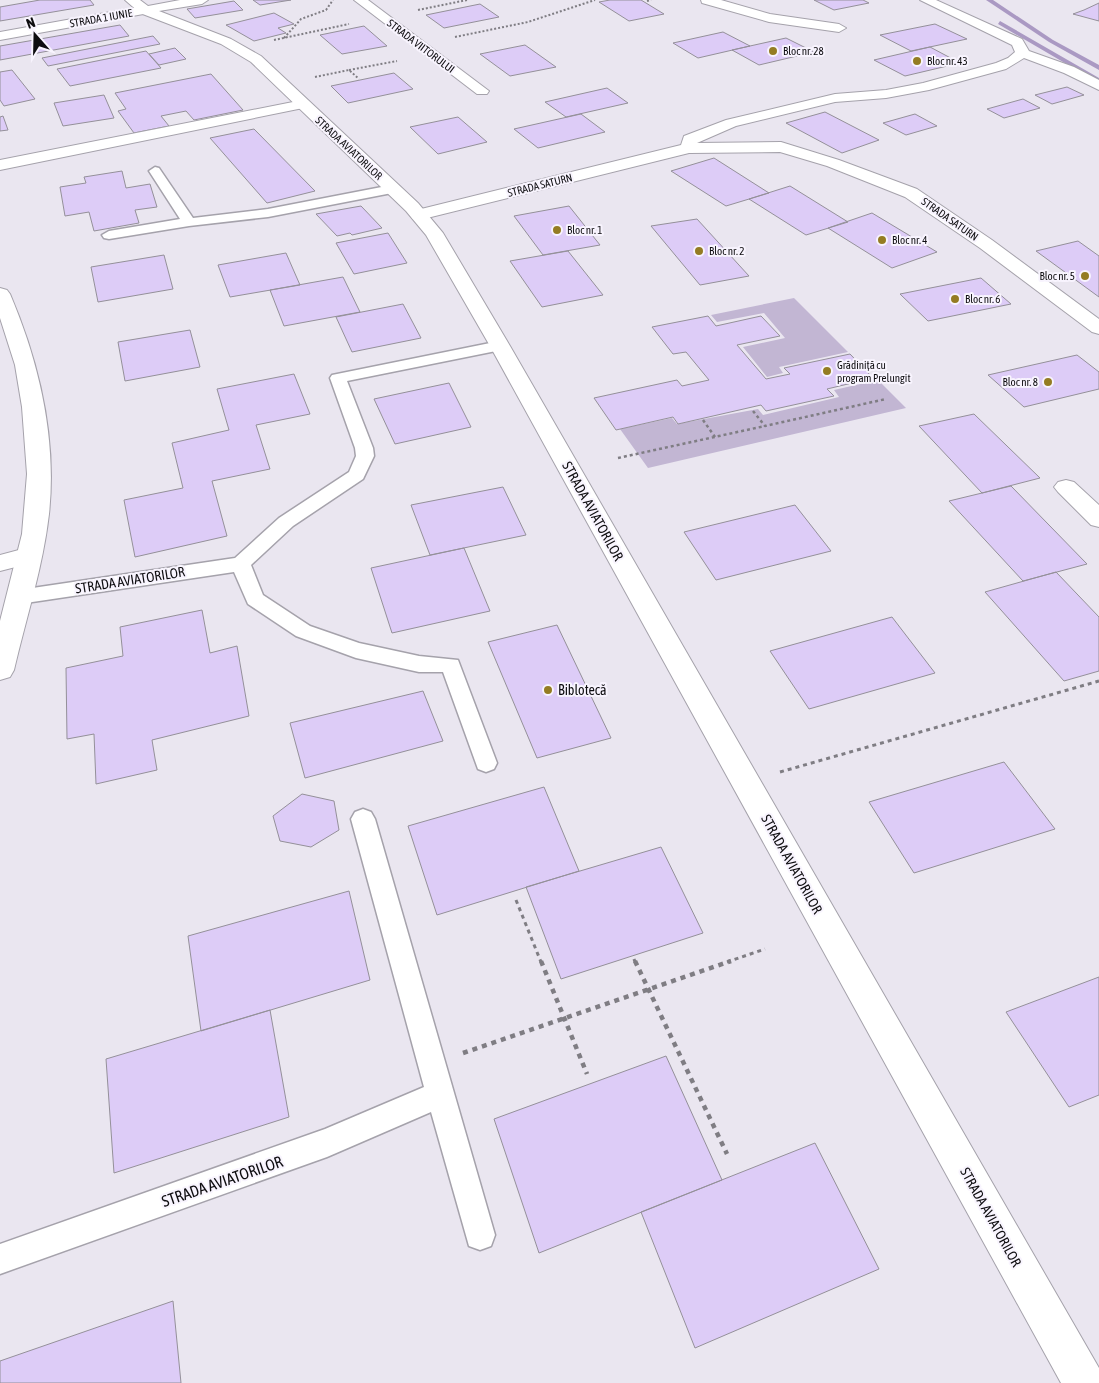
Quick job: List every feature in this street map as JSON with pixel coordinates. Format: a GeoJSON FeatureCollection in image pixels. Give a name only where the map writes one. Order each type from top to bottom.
{"type":"FeatureCollection","features":[{"type":"Feature","properties":{"kind":"street","name":"STRADA 1 IUNIE"},"geometry":{"type":"LineString","coordinates":[[0,36],[138,5],[202,0]]}},
{"type":"Feature","properties":{"kind":"street","name":"STRADA VIITORULUI"},"geometry":{"type":"LineString","coordinates":[[360,0],[482,91]]}},
{"type":"Feature","properties":{"kind":"street"},"geometry":{"type":"LineString","coordinates":[[707,0],[769,18],[839,28]]}},
{"type":"Feature","properties":{"kind":"street"},"geometry":{"type":"LineString","coordinates":[[926,0],[1017,42],[1021,47],[1022,53]]}},
{"type":"Feature","properties":{"kind":"street","name":"STRADA AVIATORILOR"},"geometry":{"type":"LineString","coordinates":[[138,5],[246,50],[419,215],[434,233],[500,346],[1084,1383]]}},
{"type":"Feature","properties":{"kind":"street"},"geometry":{"type":"LineString","coordinates":[[1022,53],[1069,70],[1099,86]]}},
{"type":"Feature","properties":{"kind":"street"},"geometry":{"type":"LineString","coordinates":[[689,148],[690,139],[697,135],[768,114],[835,98],[886,94],[924,87],[1001,66],[1013,61],[1022,53]]}},
{"type":"Feature","properties":{"kind":"street"},"geometry":{"type":"LineString","coordinates":[[0,165],[303,104]]}},
{"type":"Feature","properties":{"kind":"street"},"geometry":{"type":"LineString","coordinates":[[768,114],[781,147]]}},
{"type":"Feature","properties":{"kind":"street","name":"STRADA SATURN"},"geometry":{"type":"LineString","coordinates":[[419,215],[689,148],[781,147],[833,163],[911,193],[978,238],[1099,328]]}},
{"type":"Feature","properties":{"kind":"street"},"geometry":{"type":"LineString","coordinates":[[0,294],[20,348],[33,412],[38,475],[37,512],[30,555],[0,670]]}},
{"type":"Feature","properties":{"kind":"street"},"geometry":{"type":"LineString","coordinates":[[1066,487],[1099,519]]}},
{"type":"Feature","properties":{"kind":"street"},"geometry":{"type":"LineString","coordinates":[[0,563],[30,555]]}},
{"type":"Feature","properties":{"kind":"lane"},"geometry":{"type":"LineString","coordinates":[[155,172],[189,222]]}},
{"type":"Feature","properties":{"kind":"lane"},"geometry":{"type":"LineString","coordinates":[[109,235],[189,222],[268,213],[392,189]]}},
{"type":"Feature","properties":{"kind":"lane"},"geometry":{"type":"LineString","coordinates":[[486,763],[451,665],[419,664],[356,650],[303,631],[255,598],[241,564],[286,522],[357,475],[365,456],[364,448],[338,378],[500,346]]}},
{"type":"Feature","properties":{"kind":"lane","name":"STRADA AVIATORILOR"},"geometry":{"type":"LineString","coordinates":[[19,597],[241,564]]}},
{"type":"Feature","properties":{"kind":"lane"},"geometry":{"type":"LineString","coordinates":[[364,819],[480,1235]]}},
{"type":"Feature","properties":{"kind":"lane","name":"STRADA AVIATORILOR"},"geometry":{"type":"LineString","coordinates":[[0,1258],[328,1144],[440,1094]]}},
{"type":"Feature","properties":{"kind":"path"},"geometry":{"type":"LineString","coordinates":[[284,38],[301,19],[326,10],[333,0]]}},
{"type":"Feature","properties":{"kind":"path"},"geometry":{"type":"LineString","coordinates":[[246,50],[267,41],[467,0]]}},
{"type":"Feature","properties":{"kind":"path"},"geometry":{"type":"LineString","coordinates":[[421,44],[528,22],[594,0]]}},
{"type":"Feature","properties":{"kind":"path"},"geometry":{"type":"LineString","coordinates":[[647,2],[651,0]]}},
{"type":"Feature","properties":{"kind":"path"},"geometry":{"type":"LineString","coordinates":[[282,84],[398,60]]}},
{"type":"Feature","properties":{"kind":"path"},"geometry":{"type":"LineString","coordinates":[[349,70],[359,79]]}},
{"type":"Feature","properties":{"kind":"path"},"geometry":{"type":"LineString","coordinates":[[618,458],[886,399]]}},
{"type":"Feature","properties":{"kind":"path"},"geometry":{"type":"LineString","coordinates":[[754,411],[765,426]]}},
{"type":"Feature","properties":{"kind":"path"},"geometry":{"type":"LineString","coordinates":[[703,420],[715,437]]}},
{"type":"Feature","properties":{"kind":"path"},"geometry":{"type":"LineString","coordinates":[[746,782],[1099,682]]}},
{"type":"Feature","properties":{"kind":"path"},"geometry":{"type":"LineString","coordinates":[[516,900],[587,1074]]}},
{"type":"Feature","properties":{"kind":"path"},"geometry":{"type":"LineString","coordinates":[[431,1061],[459,1054],[765,949]]}},
{"type":"Feature","properties":{"kind":"path"},"geometry":{"type":"LineString","coordinates":[[634,959],[647,990],[727,1154]]}},
{"type":"Feature","properties":{"kind":"shaded area"},"geometry":{"type":"Polygon","coordinates":[[[794,298],[848,352],[779,367],[783,373],[767,377],[743,347],[785,338],[764,313],[717,322],[711,315],[794,298]]]}},
{"type":"Feature","properties":{"kind":"shaded area"},"geometry":{"type":"Polygon","coordinates":[[[878,380],[906,408],[648,468],[620,429],[672,418],[677,424],[758,409],[763,415],[839,397],[834,390],[878,380]]]}},
{"type":"Feature","properties":{"kind":"building"},"geometry":{"type":"Polygon","coordinates":[[[40,0],[90,0],[94,5],[0,21],[0,7],[40,0]]]}},
{"type":"Feature","properties":{"kind":"building"},"geometry":{"type":"Polygon","coordinates":[[[253,0],[291,0],[260,5],[253,0]]]}},
{"type":"Feature","properties":{"kind":"building"},"geometry":{"type":"Polygon","coordinates":[[[641,0],[664,14],[629,21],[599,2],[641,0]]]}},
{"type":"Feature","properties":{"kind":"building"},"geometry":{"type":"Polygon","coordinates":[[[814,0],[863,0],[869,3],[834,10],[814,0]]]}},
{"type":"Feature","properties":{"kind":"building"},"geometry":{"type":"Polygon","coordinates":[[[234,1],[243,10],[195,18],[187,9],[234,1]]]}},
{"type":"Feature","properties":{"kind":"building"},"geometry":{"type":"Polygon","coordinates":[[[1099,3],[1099,21],[1073,14],[1084,10],[1099,3]]]}},
{"type":"Feature","properties":{"kind":"building"},"geometry":{"type":"Polygon","coordinates":[[[480,4],[499,17],[444,28],[426,15],[480,4]]]}},
{"type":"Feature","properties":{"kind":"building"},"geometry":{"type":"Polygon","coordinates":[[[274,13],[294,24],[278,28],[286,33],[254,41],[226,25],[274,13]]]}},
{"type":"Feature","properties":{"kind":"building","name":"Bloc nr. 43"},"geometry":{"type":"Polygon","coordinates":[[[935,24],[967,39],[911,51],[880,35],[935,24]]]}},
{"type":"Feature","properties":{"kind":"building"},"geometry":{"type":"Polygon","coordinates":[[[120,25],[129,36],[0,60],[0,46],[120,25]]]}},
{"type":"Feature","properties":{"kind":"building"},"geometry":{"type":"Polygon","coordinates":[[[364,26],[387,46],[342,54],[320,35],[364,26]]]}},
{"type":"Feature","properties":{"kind":"building","name":"Bloc nr. 28"},"geometry":{"type":"Polygon","coordinates":[[[723,32],[750,46],[698,58],[673,43],[723,32]]]}},
{"type":"Feature","properties":{"kind":"building"},"geometry":{"type":"Polygon","coordinates":[[[153,36],[160,44],[48,66],[42,58],[153,36]]]}},
{"type":"Feature","properties":{"kind":"building","name":"Bloc nr. 28"},"geometry":{"type":"Polygon","coordinates":[[[786,38],[814,52],[759,65],[732,50],[786,38]]]}},
{"type":"Feature","properties":{"kind":"building"},"geometry":{"type":"Polygon","coordinates":[[[525,45],[556,67],[510,76],[480,54],[525,45]]]}},
{"type":"Feature","properties":{"kind":"building","name":"Bloc nr. 43"},"geometry":{"type":"Polygon","coordinates":[[[930,47],[960,63],[905,76],[874,60],[930,47]]]}},
{"type":"Feature","properties":{"kind":"building"},"geometry":{"type":"Polygon","coordinates":[[[175,48],[186,59],[159,65],[149,54],[175,48]]]}},
{"type":"Feature","properties":{"kind":"building"},"geometry":{"type":"Polygon","coordinates":[[[146,51],[161,68],[70,86],[57,69],[146,51]]]}},
{"type":"Feature","properties":{"kind":"building"},"geometry":{"type":"Polygon","coordinates":[[[12,70],[35,99],[4,106],[0,100],[0,72],[12,70]]]}},
{"type":"Feature","properties":{"kind":"building"},"geometry":{"type":"Polygon","coordinates":[[[394,73],[413,89],[348,103],[331,86],[394,73]]]}},
{"type":"Feature","properties":{"kind":"building"},"geometry":{"type":"Polygon","coordinates":[[[211,74],[243,110],[194,120],[186,111],[161,116],[169,126],[134,133],[118,111],[126,109],[115,93],[211,74]]]}},
{"type":"Feature","properties":{"kind":"building"},"geometry":{"type":"Polygon","coordinates":[[[1067,87],[1084,95],[1052,104],[1035,95],[1067,87]]]}},
{"type":"Feature","properties":{"kind":"building"},"geometry":{"type":"Polygon","coordinates":[[[607,88],[628,103],[566,117],[545,102],[607,88]]]}},
{"type":"Feature","properties":{"kind":"building"},"geometry":{"type":"Polygon","coordinates":[[[104,95],[114,118],[63,126],[54,103],[104,95]]]}},
{"type":"Feature","properties":{"kind":"building"},"geometry":{"type":"Polygon","coordinates":[[[1023,99],[1040,108],[1004,118],[987,109],[1023,99]]]}},
{"type":"Feature","properties":{"kind":"building"},"geometry":{"type":"Polygon","coordinates":[[[825,112],[879,140],[842,153],[786,123],[825,112]]]}},
{"type":"Feature","properties":{"kind":"building"},"geometry":{"type":"Polygon","coordinates":[[[581,114],[605,132],[538,148],[514,129],[581,114]]]}},
{"type":"Feature","properties":{"kind":"building"},"geometry":{"type":"Polygon","coordinates":[[[915,114],[937,126],[906,135],[883,123],[915,114]]]}},
{"type":"Feature","properties":{"kind":"building"},"geometry":{"type":"Polygon","coordinates":[[[3,116],[8,130],[0,131],[0,117],[3,116]]]}},
{"type":"Feature","properties":{"kind":"building"},"geometry":{"type":"Polygon","coordinates":[[[458,117],[487,142],[438,154],[410,127],[458,117]]]}},
{"type":"Feature","properties":{"kind":"building"},"geometry":{"type":"Polygon","coordinates":[[[254,129],[315,191],[267,203],[210,138],[254,129]]]}},
{"type":"Feature","properties":{"kind":"building"},"geometry":{"type":"Polygon","coordinates":[[[714,158],[769,193],[726,206],[671,171],[714,158]]]}},
{"type":"Feature","properties":{"kind":"building"},"geometry":{"type":"Polygon","coordinates":[[[122,171],[126,188],[150,184],[157,207],[135,210],[139,223],[94,231],[89,212],[65,216],[60,187],[86,183],[84,177],[122,171]]]}},
{"type":"Feature","properties":{"kind":"building"},"geometry":{"type":"Polygon","coordinates":[[[790,186],[848,222],[806,235],[749,199],[790,186]]]}},
{"type":"Feature","properties":{"kind":"building"},"geometry":{"type":"Polygon","coordinates":[[[361,206],[382,228],[352,235],[350,233],[337,236],[316,214],[361,206]]]}},
{"type":"Feature","properties":{"kind":"building","name":"Bloc nr. 1"},"geometry":{"type":"Polygon","coordinates":[[[569,206],[600,245],[543,255],[514,216],[569,206]]]}},
{"type":"Feature","properties":{"kind":"building","name":"Bloc nr. 4"},"geometry":{"type":"Polygon","coordinates":[[[872,213],[937,252],[892,268],[828,228],[872,213]]]}},
{"type":"Feature","properties":{"kind":"building","name":"Bloc nr. 2"},"geometry":{"type":"Polygon","coordinates":[[[697,219],[749,276],[700,285],[651,226],[697,219]]]}},
{"type":"Feature","properties":{"kind":"building"},"geometry":{"type":"Polygon","coordinates":[[[388,233],[407,263],[354,274],[336,243],[388,233]]]}},
{"type":"Feature","properties":{"kind":"building","name":"Bloc nr. 5"},"geometry":{"type":"Polygon","coordinates":[[[1078,241],[1099,256],[1099,297],[1036,251],[1078,241]]]}},
{"type":"Feature","properties":{"kind":"building"},"geometry":{"type":"Polygon","coordinates":[[[568,251],[603,295],[542,307],[510,261],[568,251]]]}},
{"type":"Feature","properties":{"kind":"building"},"geometry":{"type":"Polygon","coordinates":[[[286,253],[300,285],[230,297],[218,265],[286,253]]]}},
{"type":"Feature","properties":{"kind":"building"},"geometry":{"type":"Polygon","coordinates":[[[164,255],[173,289],[98,302],[91,267],[164,255]]]}},
{"type":"Feature","properties":{"kind":"building"},"geometry":{"type":"Polygon","coordinates":[[[343,277],[360,312],[284,326],[270,290],[343,277]]]}},
{"type":"Feature","properties":{"kind":"building","name":"Bloc nr. 6"},"geometry":{"type":"Polygon","coordinates":[[[981,278],[1011,304],[928,321],[900,294],[981,278]]]}},
{"type":"Feature","properties":{"kind":"building"},"geometry":{"type":"Polygon","coordinates":[[[403,304],[421,338],[352,352],[336,317],[403,304]]]}},
{"type":"Feature","properties":{"kind":"building","name":"Grădiniță cu program Prelungit"},"geometry":{"type":"Polygon","coordinates":[[[708,316],[716,326],[761,316],[780,336],[737,345],[766,379],[790,374],[784,368],[850,354],[873,378],[827,389],[834,396],[766,411],[761,405],[678,424],[673,417],[616,430],[594,398],[677,380],[682,386],[709,380],[686,352],[673,354],[652,327],[708,316]]]}},
{"type":"Feature","properties":{"kind":"building"},"geometry":{"type":"Polygon","coordinates":[[[190,330],[200,367],[125,381],[118,342],[190,330]]]}},
{"type":"Feature","properties":{"kind":"building","name":"Bloc nr. 8"},"geometry":{"type":"Polygon","coordinates":[[[1077,355],[1099,372],[1099,389],[1024,407],[988,375],[1077,355]]]}},
{"type":"Feature","properties":{"kind":"building"},"geometry":{"type":"Polygon","coordinates":[[[294,374],[310,414],[256,425],[270,469],[212,481],[227,536],[135,557],[124,500],[183,488],[172,443],[229,430],[217,389],[294,374]]]}},
{"type":"Feature","properties":{"kind":"building"},"geometry":{"type":"Polygon","coordinates":[[[449,383],[471,427],[395,444],[374,399],[449,383]]]}},
{"type":"Feature","properties":{"kind":"building"},"geometry":{"type":"Polygon","coordinates":[[[974,414],[1040,478],[982,493],[919,426],[974,414]]]}},
{"type":"Feature","properties":{"kind":"building"},"geometry":{"type":"Polygon","coordinates":[[[1011,486],[1087,564],[1023,581],[949,501],[1011,486]]]}},
{"type":"Feature","properties":{"kind":"building"},"geometry":{"type":"Polygon","coordinates":[[[503,487],[526,535],[430,555],[411,505],[503,487]]]}},
{"type":"Feature","properties":{"kind":"building"},"geometry":{"type":"Polygon","coordinates":[[[795,505],[831,551],[716,580],[684,532],[795,505]]]}},
{"type":"Feature","properties":{"kind":"building"},"geometry":{"type":"Polygon","coordinates":[[[464,548],[490,611],[392,633],[371,568],[464,548]]]}},
{"type":"Feature","properties":{"kind":"building"},"geometry":{"type":"Polygon","coordinates":[[[1056,572],[1099,617],[1099,671],[1064,681],[985,592],[1056,572]]]}},
{"type":"Feature","properties":{"kind":"building"},"geometry":{"type":"Polygon","coordinates":[[[202,610],[210,653],[237,646],[249,716],[152,740],[157,770],[96,784],[94,734],[67,739],[66,668],[123,656],[120,627],[202,610]]]}},
{"type":"Feature","properties":{"kind":"building"},"geometry":{"type":"Polygon","coordinates":[[[892,617],[935,673],[809,709],[770,651],[892,617]]]}},
{"type":"Feature","properties":{"kind":"building","name":"Biblotecă"},"geometry":{"type":"Polygon","coordinates":[[[557,625],[611,738],[537,758],[488,642],[557,625]]]}},
{"type":"Feature","properties":{"kind":"building"},"geometry":{"type":"Polygon","coordinates":[[[423,691],[443,741],[305,778],[290,723],[423,691]]]}},
{"type":"Feature","properties":{"kind":"building"},"geometry":{"type":"Polygon","coordinates":[[[1004,762],[1055,829],[914,873],[869,802],[1004,762]]]}},
{"type":"Feature","properties":{"kind":"building"},"geometry":{"type":"Polygon","coordinates":[[[544,787],[579,871],[437,915],[408,826],[544,787]]]}},
{"type":"Feature","properties":{"kind":"building"},"geometry":{"type":"Polygon","coordinates":[[[302,794],[334,801],[339,830],[311,847],[280,841],[273,816],[302,794]]]}},
{"type":"Feature","properties":{"kind":"building"},"geometry":{"type":"Polygon","coordinates":[[[661,847],[703,933],[561,979],[526,887],[661,847]]]}},
{"type":"Feature","properties":{"kind":"building"},"geometry":{"type":"Polygon","coordinates":[[[349,891],[370,980],[201,1031],[188,936],[349,891]]]}},
{"type":"Feature","properties":{"kind":"building"},"geometry":{"type":"Polygon","coordinates":[[[1099,977],[1099,1095],[1069,1107],[1006,1012],[1099,977]]]}},
{"type":"Feature","properties":{"kind":"building"},"geometry":{"type":"Polygon","coordinates":[[[270,1010],[289,1117],[114,1173],[106,1059],[270,1010]]]}},
{"type":"Feature","properties":{"kind":"building"},"geometry":{"type":"Polygon","coordinates":[[[666,1056],[722,1180],[539,1253],[494,1119],[666,1056]]]}},
{"type":"Feature","properties":{"kind":"building"},"geometry":{"type":"Polygon","coordinates":[[[815,1143],[879,1269],[695,1348],[641,1212],[815,1143]]]}},
{"type":"Feature","properties":{"kind":"building"},"geometry":{"type":"Polygon","coordinates":[[[173,1301],[181,1383],[0,1383],[0,1361],[173,1301]]]}},
{"type":"Feature","properties":{"kind":"waterway"},"geometry":{"type":"LineString","coordinates":[[989,0],[1051,41],[1099,68]]}},
{"type":"Feature","properties":{"kind":"waterway"},"geometry":{"type":"LineString","coordinates":[[1000,23],[1099,81]]}},
{"type":"Feature","properties":{"kind":"place","name":"Bloc nr. 28"},"geometry":{"type":"Point","coordinates":[773,51]}},
{"type":"Feature","properties":{"kind":"place","name":"Bloc nr. 43"},"geometry":{"type":"Point","coordinates":[917,61]}},
{"type":"Feature","properties":{"kind":"place","name":"Bloc nr. 1"},"geometry":{"type":"Point","coordinates":[557,230]}},
{"type":"Feature","properties":{"kind":"place","name":"Bloc nr. 4"},"geometry":{"type":"Point","coordinates":[882,240]}},
{"type":"Feature","properties":{"kind":"place","name":"Bloc nr. 2"},"geometry":{"type":"Point","coordinates":[699,251]}},
{"type":"Feature","properties":{"kind":"place","name":"Bloc nr. 5"},"geometry":{"type":"Point","coordinates":[1085,276]}},
{"type":"Feature","properties":{"kind":"place","name":"Bloc nr. 6"},"geometry":{"type":"Point","coordinates":[955,299]}},
{"type":"Feature","properties":{"kind":"place","name":"Grădiniță cu program Prelungit"},"geometry":{"type":"Point","coordinates":[827,371]}},
{"type":"Feature","properties":{"kind":"place","name":"Bloc nr. 8"},"geometry":{"type":"Point","coordinates":[1048,382]}},
{"type":"Feature","properties":{"kind":"place","name":"Biblotecă"},"geometry":{"type":"Point","coordinates":[548,690]}}]}
